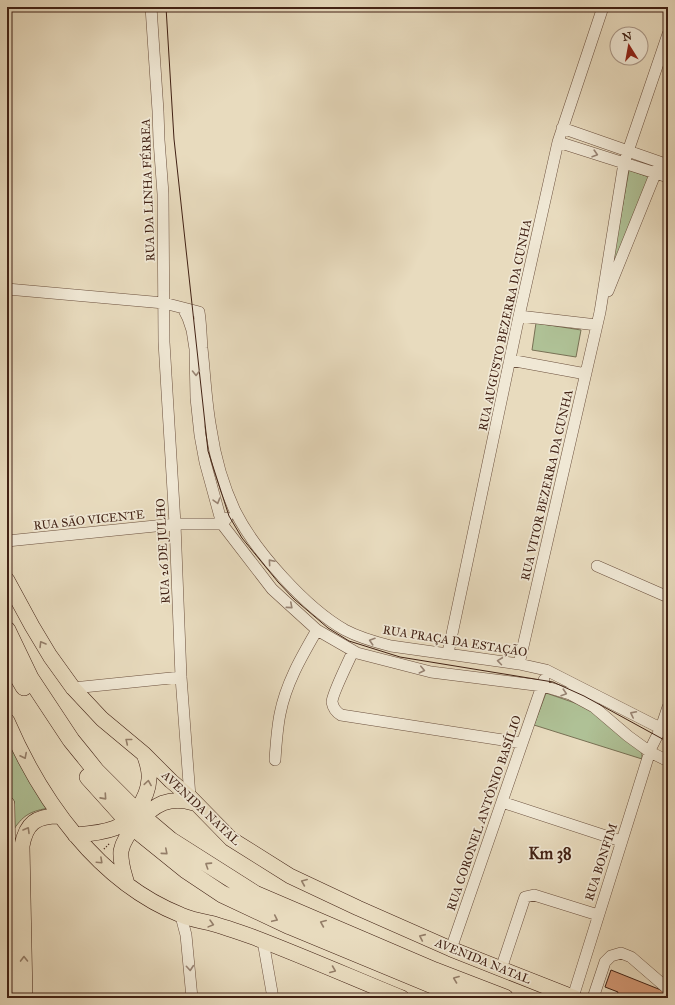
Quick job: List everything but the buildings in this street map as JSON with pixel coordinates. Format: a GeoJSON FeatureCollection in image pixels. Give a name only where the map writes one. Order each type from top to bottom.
{"type":"FeatureCollection","features":[{"type":"Feature","properties":{"kind":"highway"},"geometry":{"type":"LineString","coordinates":[[7,630],[30,678],[71,740],[135,819],[255,894],[435,971],[505,998]]}},
{"type":"Feature","properties":{"kind":"highway"},"geometry":{"type":"LineString","coordinates":[[7,658],[56,737],[93,784],[135,819],[186,870],[222,894],[297,929],[464,998]]}},
{"type":"Feature","properties":{"kind":"main road","name":"AVENIDA NATAL"},"geometry":{"type":"LineString","coordinates":[[7,580],[50,656],[73,688],[102,719],[144,754],[231,839],[290,876],[450,949],[574,997]]}},
{"type":"Feature","properties":{"kind":"main road"},"geometry":{"type":"LineString","coordinates":[[7,721],[29,767],[59,816],[96,858],[144,896],[181,916],[230,929],[264,941],[402,998]]}},
{"type":"Feature","properties":{"kind":"main road"},"geometry":{"type":"LineString","coordinates":[[127,884],[122,870],[122,850],[148,788],[148,767],[144,754]]}},
{"type":"Feature","properties":{"kind":"main road"},"geometry":{"type":"LineString","coordinates":[[75,835],[103,832],[115,828],[135,819],[163,803],[173,800],[192,800]]}},
{"type":"Feature","properties":{"kind":"main road"},"geometry":{"type":"LineString","coordinates":[[7,804],[10,998]]}},
{"type":"Feature","properties":{"kind":"main road"},"geometry":{"type":"LineString","coordinates":[[25,998],[22,846],[26,829],[33,822],[46,817],[59,816]]}},
{"type":"Feature","properties":{"kind":"street","name":"RUA DA LINHA FÉRREA"},"geometry":{"type":"LineString","coordinates":[[151,7],[159,140],[164,194],[164,303]]}},
{"type":"Feature","properties":{"kind":"street","name":"RUA AUGUSTO BEZERRA DA CUNHA"},"geometry":{"type":"LineString","coordinates":[[448,654],[519,316],[558,142],[603,7]]}},
{"type":"Feature","properties":{"kind":"street","name":"RUA VITOR BEZERRA DA CUNHA"},"geometry":{"type":"LineString","coordinates":[[519,664],[600,312],[624,163],[668,34]]}},
{"type":"Feature","properties":{"kind":"street"},"geometry":{"type":"LineString","coordinates":[[562,128],[664,163]]}},
{"type":"Feature","properties":{"kind":"street"},"geometry":{"type":"LineString","coordinates":[[558,142],[668,178]]}},
{"type":"Feature","properties":{"kind":"street","name":"RUA VITOR BEZERRA DA CUNHA"},"geometry":{"type":"LineString","coordinates":[[600,312],[655,173],[664,163]]}},
{"type":"Feature","properties":{"kind":"street"},"geometry":{"type":"LineString","coordinates":[[7,289],[164,303],[183,308],[192,330],[195,349],[196,398],[200,436],[205,462],[222,524],[272,588],[317,630],[355,652],[432,672],[543,686],[570,694],[594,707],[628,736],[650,752],[668,761]]}},
{"type":"Feature","properties":{"kind":"street","name":"RUA 26 DE JULHO"},"geometry":{"type":"LineString","coordinates":[[164,303],[164,342],[175,524],[181,677],[192,800]]}},
{"type":"Feature","properties":{"kind":"street","name":"RUA PRAÇA DA ESTAÇÃO"},"geometry":{"type":"LineString","coordinates":[[183,308],[199,312],[211,429],[222,478],[235,511],[245,529],[270,562],[287,581],[331,621],[370,640],[391,646],[519,664],[546,670],[662,732]]}},
{"type":"Feature","properties":{"kind":"street"},"geometry":{"type":"LineString","coordinates":[[519,316],[597,325]]}},
{"type":"Feature","properties":{"kind":"street"},"geometry":{"type":"LineString","coordinates":[[510,360],[586,374]]}},
{"type":"Feature","properties":{"kind":"street"},"geometry":{"type":"LineString","coordinates":[[222,524],[235,511]]}},
{"type":"Feature","properties":{"kind":"street","name":"RUA SÃO VICENTE"},"geometry":{"type":"LineString","coordinates":[[7,541],[175,524],[222,524]]}},
{"type":"Feature","properties":{"kind":"street"},"geometry":{"type":"LineString","coordinates":[[597,566],[668,597]]}},
{"type":"Feature","properties":{"kind":"street"},"geometry":{"type":"LineString","coordinates":[[275,760],[280,714],[285,696],[296,667],[317,630]]}},
{"type":"Feature","properties":{"kind":"street"},"geometry":{"type":"LineString","coordinates":[[355,652],[333,698],[333,707],[336,712],[341,715],[522,743]]}},
{"type":"Feature","properties":{"kind":"street","name":"RUA CORONEL ANTÔNIO BASÍLIO"},"geometry":{"type":"LineString","coordinates":[[450,949],[543,686],[546,670]]}},
{"type":"Feature","properties":{"kind":"street"},"geometry":{"type":"LineString","coordinates":[[73,688],[181,677]]}},
{"type":"Feature","properties":{"kind":"street","name":"RUA BONFIM"},"geometry":{"type":"LineString","coordinates":[[574,997],[598,915],[650,752],[662,732],[668,707]]}},
{"type":"Feature","properties":{"kind":"street"},"geometry":{"type":"LineString","coordinates":[[502,802],[622,841]]}},
{"type":"Feature","properties":{"kind":"street"},"geometry":{"type":"LineString","coordinates":[[501,969],[525,897],[534,895],[598,915]]}},
{"type":"Feature","properties":{"kind":"street"},"geometry":{"type":"LineString","coordinates":[[181,916],[186,935],[192,998]]}},
{"type":"Feature","properties":{"kind":"street"},"geometry":{"type":"LineString","coordinates":[[264,941],[273,998]]}},
{"type":"Feature","properties":{"kind":"street"},"geometry":{"type":"LineString","coordinates":[[593,998],[605,962],[611,956],[621,953],[631,957],[668,989]]}},
{"type":"Feature","properties":{"kind":"green space"},"geometry":{"type":"Polygon","coordinates":[[[629,170],[649,177],[608,286],[629,170]]]}},
{"type":"Feature","properties":{"kind":"green space"},"geometry":{"type":"Polygon","coordinates":[[[536,323],[581,330],[576,357],[532,350],[536,323]]]}},
{"type":"Feature","properties":{"kind":"green space"},"geometry":{"type":"Polygon","coordinates":[[[546,693],[578,704],[597,713],[640,749],[642,759],[534,725],[546,693]]]}},
{"type":"Feature","properties":{"kind":"green space"},"geometry":{"type":"Polygon","coordinates":[[[10,741],[49,808],[38,810],[29,814],[21,820],[14,829],[10,824],[8,756],[10,741]]]}},
{"type":"Feature","properties":{"kind":"tram line"},"geometry":{"type":"LineString","coordinates":[[166,7],[174,139],[208,451],[229,516],[242,538],[294,599],[328,628],[349,641],[400,657],[553,682],[584,696],[668,742]]}},
{"type":"Feature","properties":{"kind":"district","name":"Km 38"},"geometry":{"type":"Point","coordinates":[550,853]}}]}
